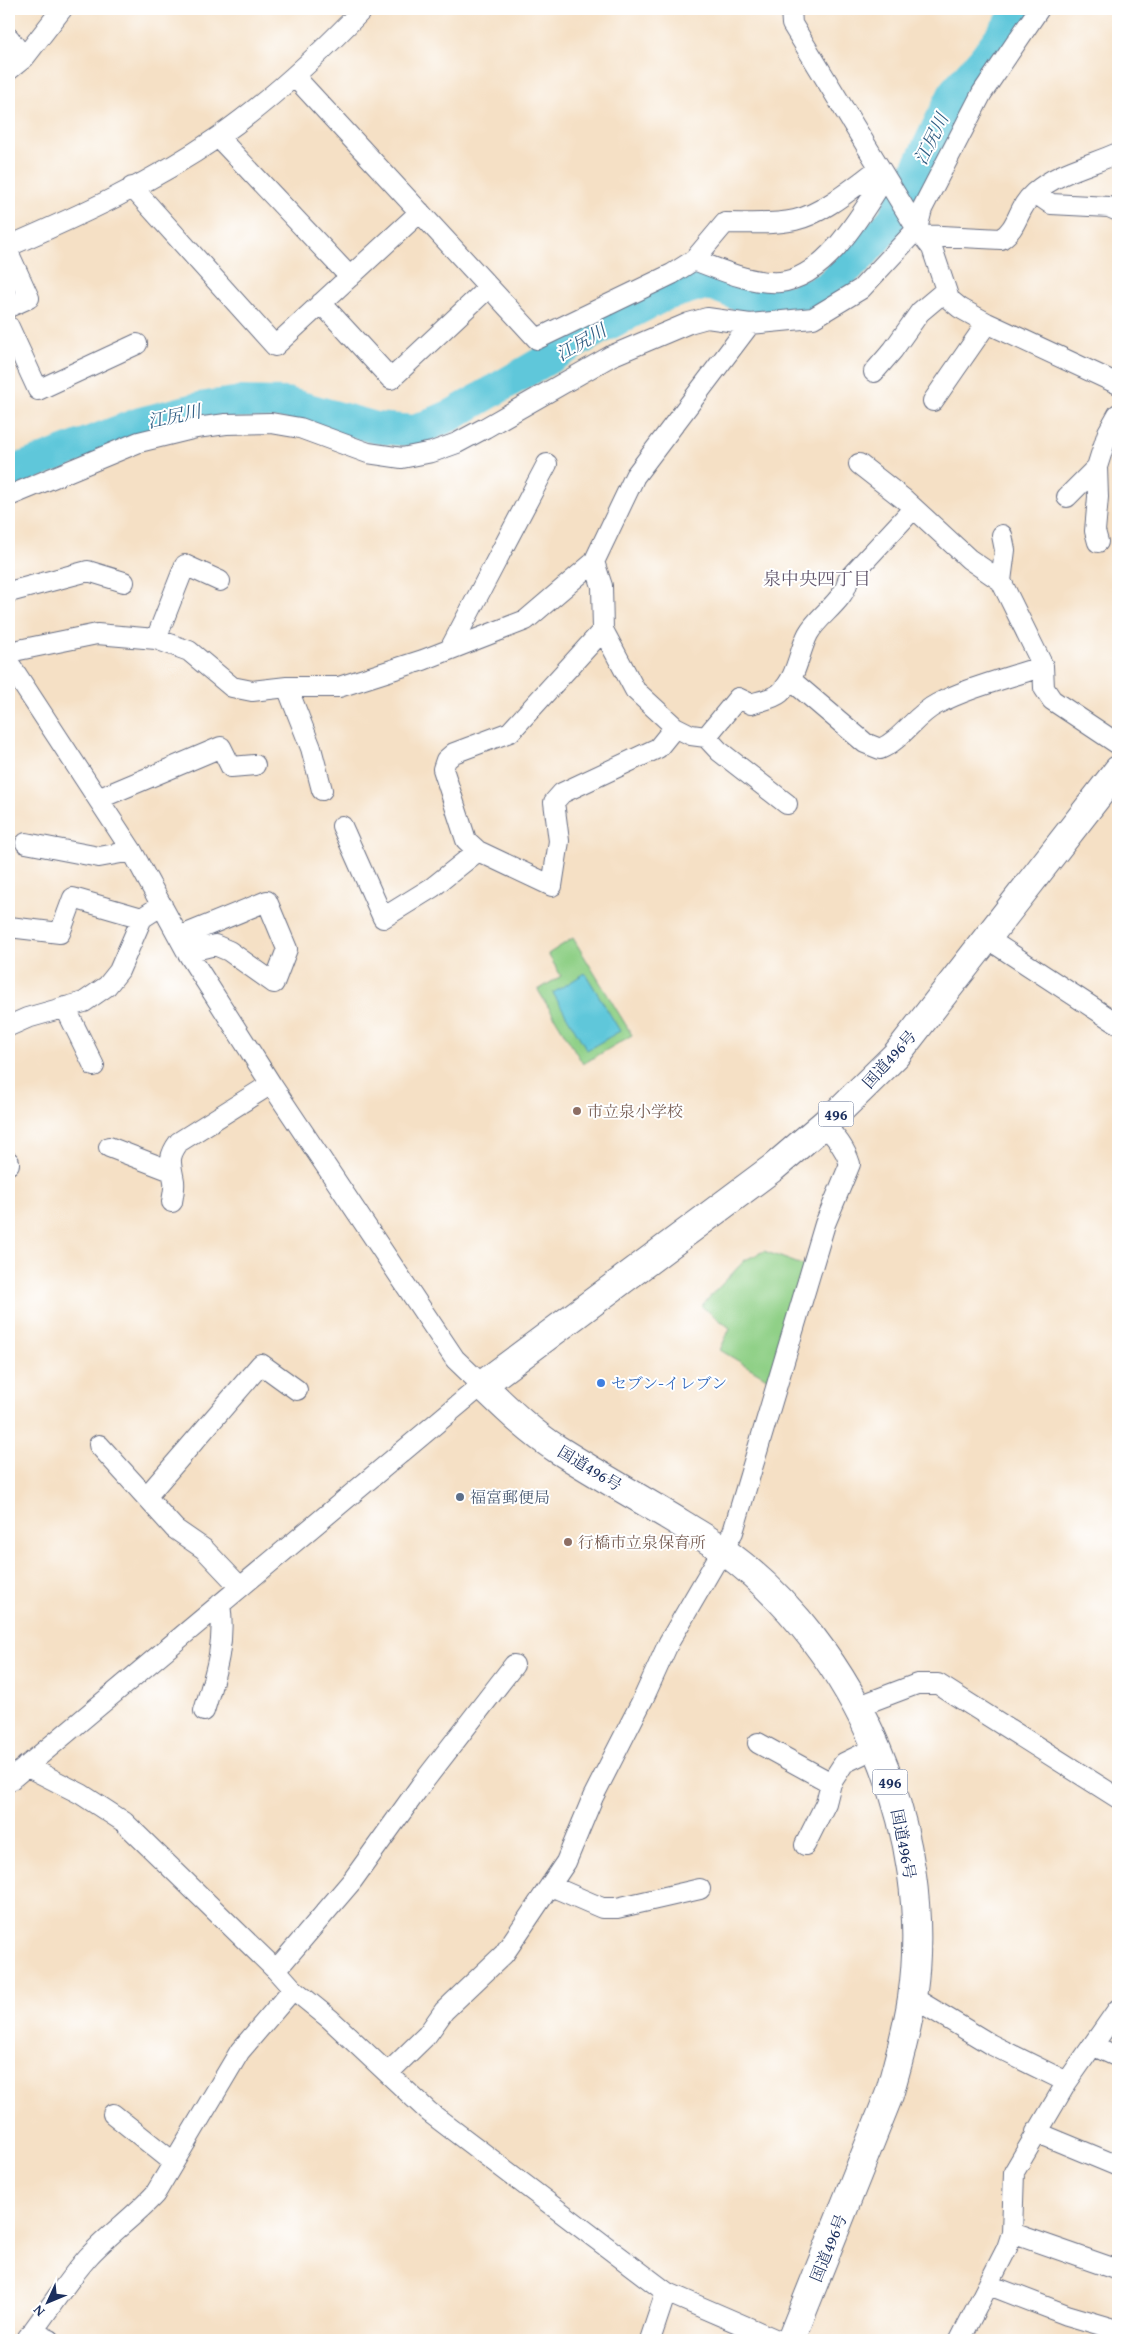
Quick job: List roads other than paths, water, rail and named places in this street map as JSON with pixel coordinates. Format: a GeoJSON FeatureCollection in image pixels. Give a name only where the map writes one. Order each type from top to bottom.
{"type":"FeatureCollection","features":[{"type":"Feature","properties":{"kind":"highway","name":"国道496号"},"geometry":{"type":"LineString","coordinates":[[791,2340],[889,2095],[901,2052],[912,1997],[916,1919],[909,1857],[895,1797],[877,1747],[859,1706],[833,1665],[799,1622],[753,1575],[724,1550],[557,1449],[523,1424],[482,1385],[774,1167],[824,1125],[896,1055],[1118,770]]}},
{"type":"Feature","properties":{"kind":"street"},"geometry":{"type":"LineString","coordinates":[[16,64],[62,9]]}},
{"type":"Feature","properties":{"kind":"street"},"geometry":{"type":"LineString","coordinates":[[9,246],[78,216],[218,137],[295,77],[363,9]]}},
{"type":"Feature","properties":{"kind":"street"},"geometry":{"type":"LineString","coordinates":[[790,9],[792,24],[920,232],[932,248],[949,299],[960,308],[987,323],[1118,382]]}},
{"type":"Feature","properties":{"kind":"street"},"geometry":{"type":"LineString","coordinates":[[9,496],[140,442],[196,428],[226,424],[271,423],[300,428],[368,452],[402,458],[432,452],[457,443],[485,428],[611,356],[689,323],[707,318],[750,324],[813,318],[861,289],[920,232],[922,209],[982,93],[1040,9]]}},
{"type":"Feature","properties":{"kind":"street"},"geometry":{"type":"LineString","coordinates":[[9,38],[16,64]]}},
{"type":"Feature","properties":{"kind":"street"},"geometry":{"type":"LineString","coordinates":[[295,77],[537,339],[672,274],[694,260],[725,223],[773,223],[795,220],[814,214],[883,172]]}},
{"type":"Feature","properties":{"kind":"street"},"geometry":{"type":"LineString","coordinates":[[218,137],[350,277]]}},
{"type":"Feature","properties":{"kind":"street"},"geometry":{"type":"LineString","coordinates":[[920,232],[1001,239],[1011,232],[1022,206],[1054,178],[1118,153]]}},
{"type":"Feature","properties":{"kind":"street"},"geometry":{"type":"LineString","coordinates":[[694,260],[757,280],[780,282],[805,275],[848,236],[883,172]]}},
{"type":"Feature","properties":{"kind":"street"},"geometry":{"type":"LineString","coordinates":[[132,187],[275,346],[420,212]]}},
{"type":"Feature","properties":{"kind":"street"},"geometry":{"type":"LineString","coordinates":[[1035,193],[1051,204],[1109,207],[1118,210]]}},
{"type":"Feature","properties":{"kind":"street"},"geometry":{"type":"LineString","coordinates":[[9,254],[29,298],[9,307]]}},
{"type":"Feature","properties":{"kind":"street"},"geometry":{"type":"LineString","coordinates":[[321,303],[391,379],[489,287]]}},
{"type":"Feature","properties":{"kind":"street"},"geometry":{"type":"LineString","coordinates":[[874,372],[894,350],[920,312],[945,291]]}},
{"type":"Feature","properties":{"kind":"street"},"geometry":{"type":"LineString","coordinates":[[933,401],[987,323]]}},
{"type":"Feature","properties":{"kind":"street"},"geometry":{"type":"LineString","coordinates":[[9,652],[97,634],[156,639],[188,652],[232,686],[252,691],[287,687],[339,686],[450,649],[526,620],[594,562],[635,476],[750,324]]}},
{"type":"Feature","properties":{"kind":"street"},"geometry":{"type":"LineString","coordinates":[[9,327],[38,390],[137,344]]}},
{"type":"Feature","properties":{"kind":"street"},"geometry":{"type":"LineString","coordinates":[[1067,497],[1096,467],[1113,435],[1118,414]]}},
{"type":"Feature","properties":{"kind":"street"},"geometry":{"type":"LineString","coordinates":[[450,649],[547,464]]}},
{"type":"Feature","properties":{"kind":"street"},"geometry":{"type":"LineString","coordinates":[[859,464],[914,509],[969,559],[1001,581],[1043,666],[1044,688],[1052,700],[1118,744]]}},
{"type":"Feature","properties":{"kind":"street"},"geometry":{"type":"LineString","coordinates":[[1096,467],[1098,497],[1095,531],[1098,542]]}},
{"type":"Feature","properties":{"kind":"street"},"geometry":{"type":"LineString","coordinates":[[706,737],[738,698],[751,704],[778,695],[791,680],[808,634],[847,589],[848,579],[914,509]]}},
{"type":"Feature","properties":{"kind":"street"},"geometry":{"type":"LineString","coordinates":[[1001,581],[1005,550],[1002,535]]}},
{"type":"Feature","properties":{"kind":"street"},"geometry":{"type":"LineString","coordinates":[[594,562],[602,586],[603,630],[636,690],[675,727],[691,735],[706,737],[719,751],[787,804]]}},
{"type":"Feature","properties":{"kind":"street"},"geometry":{"type":"LineString","coordinates":[[156,639],[185,564],[220,581]]}},
{"type":"Feature","properties":{"kind":"street"},"geometry":{"type":"LineString","coordinates":[[9,592],[88,571],[124,582]]}},
{"type":"Feature","properties":{"kind":"street"},"geometry":{"type":"LineString","coordinates":[[603,630],[510,732],[454,753],[446,760],[443,769],[466,840],[478,851],[552,886],[559,841],[554,802],[562,793],[658,748],[675,727]]}},
{"type":"Feature","properties":{"kind":"street"},"geometry":{"type":"LineString","coordinates":[[9,663],[132,852],[183,944],[271,1084],[455,1358],[482,1385],[9,1781]]}},
{"type":"Feature","properties":{"kind":"street"},"geometry":{"type":"LineString","coordinates":[[791,680],[865,743],[880,750],[888,746],[921,713],[937,703],[1043,666]]}},
{"type":"Feature","properties":{"kind":"street"},"geometry":{"type":"LineString","coordinates":[[287,687],[311,748],[322,790]]}},
{"type":"Feature","properties":{"kind":"street"},"geometry":{"type":"LineString","coordinates":[[98,799],[221,747],[231,767],[255,765]]}},
{"type":"Feature","properties":{"kind":"street"},"geometry":{"type":"LineString","coordinates":[[342,826],[383,918],[433,887],[478,851]]}},
{"type":"Feature","properties":{"kind":"street"},"geometry":{"type":"LineString","coordinates":[[26,843],[99,857],[132,852]]}},
{"type":"Feature","properties":{"kind":"street"},"geometry":{"type":"LineString","coordinates":[[9,927],[60,933],[73,898],[142,918]]}},
{"type":"Feature","properties":{"kind":"street"},"geometry":{"type":"LineString","coordinates":[[267,901],[287,949],[274,984],[229,951],[215,946],[183,944],[267,901]]}},
{"type":"Feature","properties":{"kind":"street"},"geometry":{"type":"LineString","coordinates":[[9,1026],[27,1018],[84,1002],[107,986],[119,971],[142,918],[162,905]]}},
{"type":"Feature","properties":{"kind":"street"},"geometry":{"type":"LineString","coordinates":[[988,939],[1118,1024]]}},
{"type":"Feature","properties":{"kind":"street"},"geometry":{"type":"LineString","coordinates":[[65,1007],[94,1066]]}},
{"type":"Feature","properties":{"kind":"street"},"geometry":{"type":"LineString","coordinates":[[172,1202],[175,1183],[171,1171],[171,1153],[179,1142],[271,1084]]}},
{"type":"Feature","properties":{"kind":"street"},"geometry":{"type":"LineString","coordinates":[[388,2073],[427,2035],[444,2011],[504,1954],[551,1886],[569,1855],[593,1797],[644,1697],[669,1642],[733,1532],[825,1224],[850,1164],[847,1154],[837,1138],[824,1125]]}},
{"type":"Feature","properties":{"kind":"street"},"geometry":{"type":"LineString","coordinates":[[109,1147],[171,1171]]}},
{"type":"Feature","properties":{"kind":"street"},"geometry":{"type":"LineString","coordinates":[[146,1497],[261,1364],[297,1390]]}},
{"type":"Feature","properties":{"kind":"street"},"geometry":{"type":"LineString","coordinates":[[99,1446],[175,1529],[204,1549],[240,1587]]}},
{"type":"Feature","properties":{"kind":"street"},"geometry":{"type":"LineString","coordinates":[[204,1711],[220,1660],[223,1624],[220,1604]]}},
{"type":"Feature","properties":{"kind":"street"},"geometry":{"type":"LineString","coordinates":[[276,1970],[352,1881],[416,1792],[514,1665]]}},
{"type":"Feature","properties":{"kind":"street"},"geometry":{"type":"LineString","coordinates":[[859,1706],[917,1684],[938,1684],[1118,1798]]}},
{"type":"Feature","properties":{"kind":"street"},"geometry":{"type":"LineString","coordinates":[[758,1743],[831,1783]]}},
{"type":"Feature","properties":{"kind":"street"},"geometry":{"type":"LineString","coordinates":[[805,1845],[826,1803],[831,1783],[844,1763],[877,1747]]}},
{"type":"Feature","properties":{"kind":"street"},"geometry":{"type":"LineString","coordinates":[[26,1766],[81,1794],[124,1822],[276,1970],[293,1989],[330,2019],[429,2112],[666,2292],[777,2340]]}},
{"type":"Feature","properties":{"kind":"street"},"geometry":{"type":"LineString","coordinates":[[551,1886],[602,1908],[617,1908],[700,1889]]}},
{"type":"Feature","properties":{"kind":"street"},"geometry":{"type":"LineString","coordinates":[[36,2337],[89,2256],[111,2234],[138,2213],[155,2194],[240,2051],[293,1989]]}},
{"type":"Feature","properties":{"kind":"street"},"geometry":{"type":"LineString","coordinates":[[912,1997],[990,2044],[1067,2082]]}},
{"type":"Feature","properties":{"kind":"street"},"geometry":{"type":"LineString","coordinates":[[960,2340],[1007,2248],[1012,2233],[1014,2172],[1067,2082],[1094,2046],[1118,2009]]}},
{"type":"Feature","properties":{"kind":"street"},"geometry":{"type":"LineString","coordinates":[[1094,2046],[1118,2057]]}},
{"type":"Feature","properties":{"kind":"street"},"geometry":{"type":"LineString","coordinates":[[113,2114],[173,2162]]}},
{"type":"Feature","properties":{"kind":"street"},"geometry":{"type":"LineString","coordinates":[[1036,2132],[1118,2166]]}},
{"type":"Feature","properties":{"kind":"street"},"geometry":{"type":"LineString","coordinates":[[1012,2233],[1118,2270]]}},
{"type":"Feature","properties":{"kind":"street"},"geometry":{"type":"LineString","coordinates":[[988,2284],[1067,2315],[1118,2330]]}},
{"type":"Feature","properties":{"kind":"street"},"geometry":{"type":"LineString","coordinates":[[650,2340],[666,2292]]}},
{"type":"Feature","properties":{"kind":"water"},"geometry":{"type":"Polygon","coordinates":[[[585,973],[620,1031],[587,1050],[553,993],[585,973]]]}},
{"type":"Feature","properties":{"kind":"waterway","name":"江尻川"},"geometry":{"type":"LineString","coordinates":[[9,473],[140,423],[199,408],[240,402],[286,403],[376,428],[415,431],[452,415],[599,329],[663,296],[695,286],[713,285],[760,304],[794,300],[826,288],[861,256],[893,219],[955,91],[982,61],[1021,9]]}},
{"type":"Feature","properties":{"kind":"place","name":"市立泉小学校"},"geometry":{"type":"Point","coordinates":[577,1111]}},
{"type":"Feature","properties":{"kind":"place","name":"セブン-イレブン"},"geometry":{"type":"Point","coordinates":[601,1383]}},
{"type":"Feature","properties":{"kind":"place","name":"福富郵便局"},"geometry":{"type":"Point","coordinates":[460,1497]}},
{"type":"Feature","properties":{"kind":"place","name":"行橋市立泉保育所"},"geometry":{"type":"Point","coordinates":[568,1542]}},
{"type":"Feature","properties":{"kind":"district","name":"泉中央四丁目"},"geometry":{"type":"Point","coordinates":[817,578]}}]}
